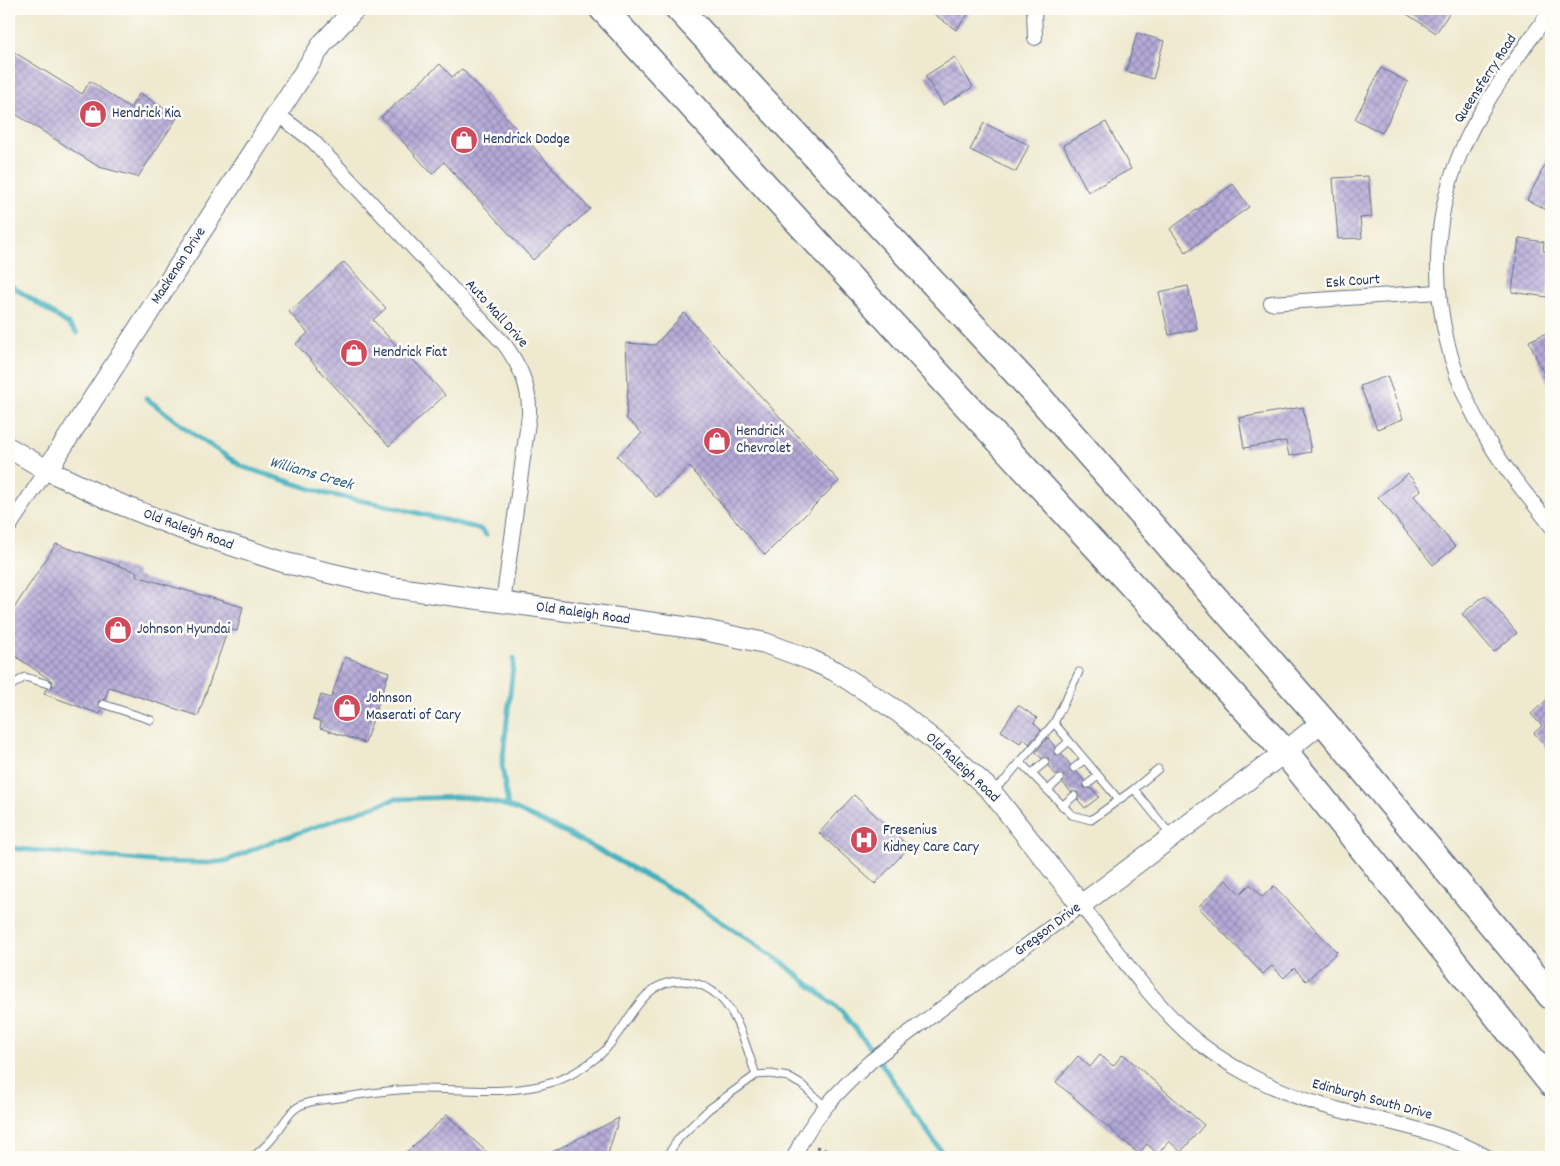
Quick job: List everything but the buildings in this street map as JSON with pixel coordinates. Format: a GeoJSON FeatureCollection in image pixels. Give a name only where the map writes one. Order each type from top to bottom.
{"type":"FeatureCollection","features":[{"type":"Feature","properties":{"kind":"highway"},"geometry":{"type":"LineString","coordinates":[[603,9],[1285,752],[1551,1083]]}},
{"type":"Feature","properties":{"kind":"highway"},"geometry":{"type":"LineString","coordinates":[[678,9],[1038,396],[1323,721],[1551,996]]}},
{"type":"Feature","properties":{"kind":"street","name":"Mackenan Drive"},"geometry":{"type":"LineString","coordinates":[[9,528],[323,43],[355,9]]}},
{"type":"Feature","properties":{"kind":"street"},"geometry":{"type":"LineString","coordinates":[[1034,9],[1036,38]]}},
{"type":"Feature","properties":{"kind":"street","name":"Queensferry Road"},"geometry":{"type":"LineString","coordinates":[[1551,10],[1488,100],[1460,154],[1449,185],[1443,220],[1438,292],[1447,346],[1471,407],[1490,445],[1551,526]]}},
{"type":"Feature","properties":{"kind":"street","name":"Auto Mall Drive"},"geometry":{"type":"LineString","coordinates":[[277,114],[313,142],[505,345],[521,367],[530,401],[529,415],[503,603]]}},
{"type":"Feature","properties":{"kind":"street","name":"Esk Court"},"geometry":{"type":"LineString","coordinates":[[1271,303],[1438,292]]}},
{"type":"Feature","properties":{"kind":"street","name":"Old Raleigh Road"},"geometry":{"type":"LineString","coordinates":[[9,448],[47,470],[112,502],[182,529],[286,563],[390,586],[699,629],[750,639],[786,650],[835,671],[897,711],[950,753],[991,791],[1081,905]]}},
{"type":"Feature","properties":{"kind":"street","name":"Gregson Drive"},"geometry":{"type":"LineString","coordinates":[[794,1157],[824,1106],[848,1081],[1285,752],[1323,721]]}},
{"type":"Feature","properties":{"kind":"street","name":"Edinburgh South Drive"},"geometry":{"type":"LineString","coordinates":[[1081,905],[1143,983],[1186,1031],[1228,1062],[1269,1085],[1310,1102],[1360,1117],[1438,1134],[1465,1144],[1487,1157]]}},
{"type":"Feature","properties":{"kind":"lane"},"geometry":{"type":"LineString","coordinates":[[991,791],[1006,779],[1054,723],[1079,672]]}},
{"type":"Feature","properties":{"kind":"lane"},"geometry":{"type":"LineString","coordinates":[[9,687],[25,677],[48,684]]}},
{"type":"Feature","properties":{"kind":"lane"},"geometry":{"type":"LineString","coordinates":[[104,704],[151,720]]}},
{"type":"Feature","properties":{"kind":"lane"},"geometry":{"type":"LineString","coordinates":[[1054,723],[1118,800]]}},
{"type":"Feature","properties":{"kind":"lane"},"geometry":{"type":"LineString","coordinates":[[1058,750],[1068,742]]}},
{"type":"Feature","properties":{"kind":"lane"},"geometry":{"type":"LineString","coordinates":[[1074,768],[1084,760]]}},
{"type":"Feature","properties":{"kind":"lane"},"geometry":{"type":"LineString","coordinates":[[1020,762],[1072,815],[1091,820],[1158,769]]}},
{"type":"Feature","properties":{"kind":"lane"},"geometry":{"type":"LineString","coordinates":[[1032,773],[1045,762]]}},
{"type":"Feature","properties":{"kind":"lane"},"geometry":{"type":"LineString","coordinates":[[1088,784],[1098,776]]}},
{"type":"Feature","properties":{"kind":"lane"},"geometry":{"type":"LineString","coordinates":[[1048,790],[1060,780]]}},
{"type":"Feature","properties":{"kind":"lane"},"geometry":{"type":"LineString","coordinates":[[1134,789],[1172,836]]}},
{"type":"Feature","properties":{"kind":"lane"},"geometry":{"type":"LineString","coordinates":[[1062,806],[1074,796]]}},
{"type":"Feature","properties":{"kind":"lane"},"geometry":{"type":"LineString","coordinates":[[253,1157],[272,1139],[295,1108],[317,1101],[412,1089],[489,1090],[550,1083],[582,1067],[602,1052],[648,992],[660,984],[676,981],[704,986],[726,1002],[735,1019],[756,1075]]}},
{"type":"Feature","properties":{"kind":"lane"},"geometry":{"type":"LineString","coordinates":[[666,1157],[679,1138],[709,1109],[756,1075],[771,1074],[788,1077],[802,1085],[824,1106]]}},
{"type":"Feature","properties":{"kind":"path"},"geometry":{"type":"LineString","coordinates":[[816,1147],[851,1157]]}},
{"type":"Feature","properties":{"kind":"waterway","name":"Williams Creek"},"geometry":{"type":"LineString","coordinates":[[9,284],[68,324],[77,333]]}},
{"type":"Feature","properties":{"kind":"waterway","name":"Williams Creek"},"geometry":{"type":"LineString","coordinates":[[146,398],[199,438],[243,467],[327,494],[394,507],[480,529],[486,535]]}},
{"type":"Feature","properties":{"kind":"waterway","name":"Williams Creek"},"geometry":{"type":"LineString","coordinates":[[508,806],[502,765],[514,658]]}},
{"type":"Feature","properties":{"kind":"waterway"},"geometry":{"type":"LineString","coordinates":[[9,848],[160,862],[208,863],[226,861],[266,844],[395,799],[460,797],[481,799],[508,806],[567,833],[683,896],[783,963],[842,1012],[875,1054],[945,1157]]}},
{"type":"Feature","properties":{"kind":"place","name":"Hendrick Kia"},"geometry":{"type":"Point","coordinates":[93,114]}},
{"type":"Feature","properties":{"kind":"place","name":"Hendrick Dodge"},"geometry":{"type":"Point","coordinates":[464,140]}},
{"type":"Feature","properties":{"kind":"place","name":"Hendrick Fiat"},"geometry":{"type":"Point","coordinates":[354,353]}},
{"type":"Feature","properties":{"kind":"place","name":"Hendrick Chevrolet"},"geometry":{"type":"Point","coordinates":[717,441]}},
{"type":"Feature","properties":{"kind":"place","name":"Johnson Hyundai"},"geometry":{"type":"Point","coordinates":[118,630]}},
{"type":"Feature","properties":{"kind":"place","name":"Johnson Maserati of Cary"},"geometry":{"type":"Point","coordinates":[347,708]}},
{"type":"Feature","properties":{"kind":"place","name":"Fresenius Kidney Care Cary"},"geometry":{"type":"Point","coordinates":[864,840]}}]}
